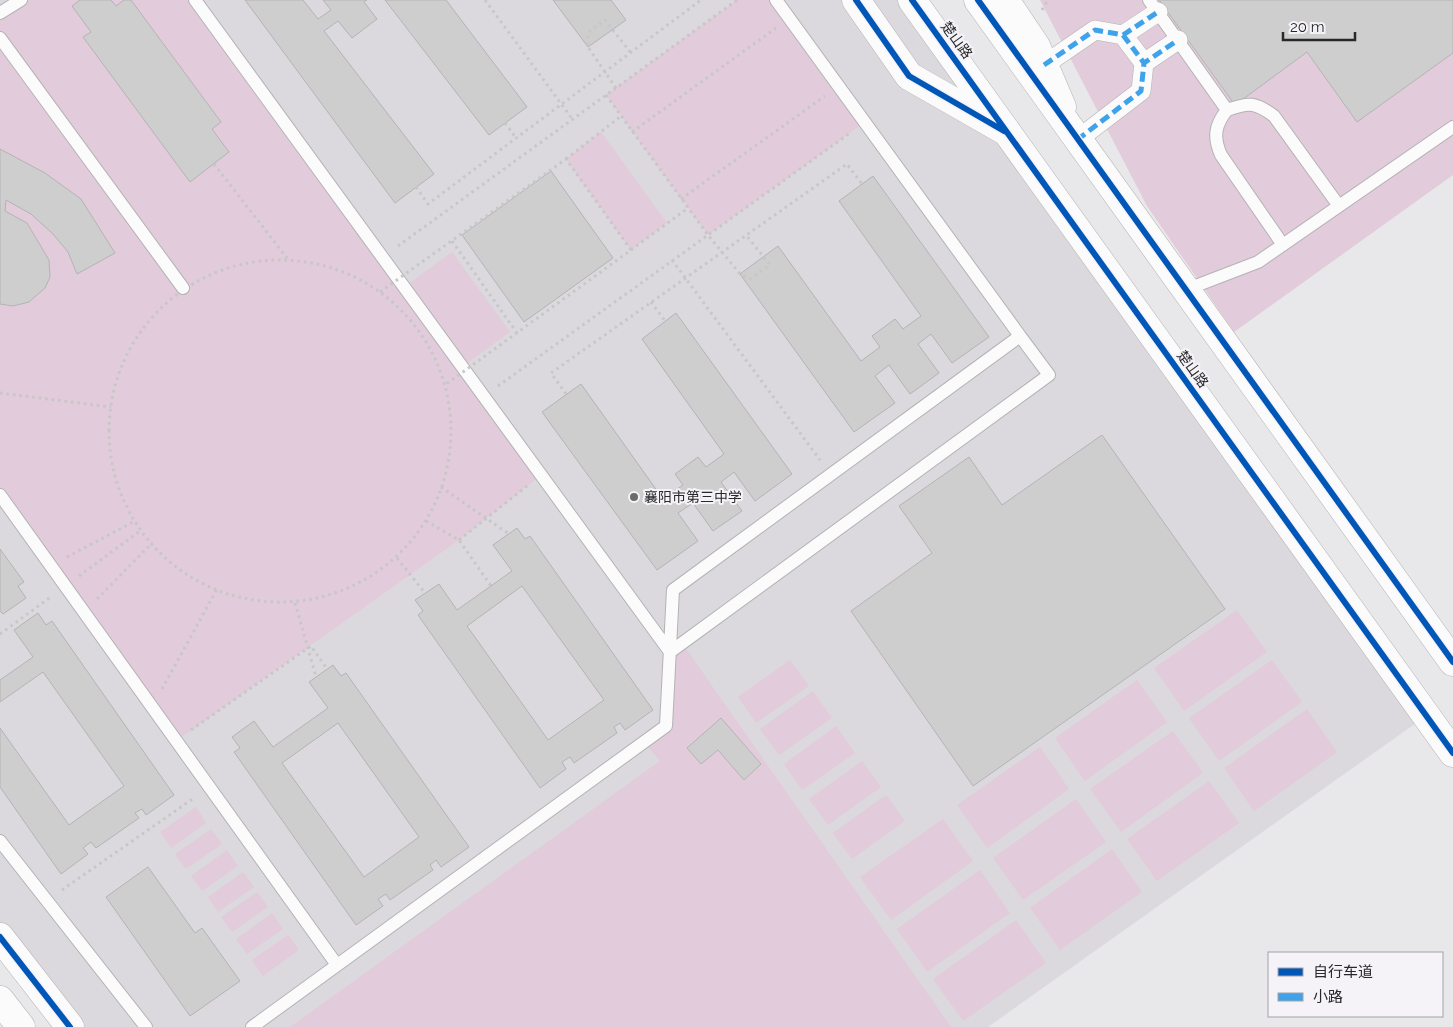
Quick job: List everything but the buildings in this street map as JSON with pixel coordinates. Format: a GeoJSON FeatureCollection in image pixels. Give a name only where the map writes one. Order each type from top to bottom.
{"type":"FeatureCollection","features":[{"type":"Feature","properties":{"kind":"main road"},"geometry":{"type":"LineString","coordinates":[[856,0],[909,76],[1007,132]]}},
{"type":"Feature","properties":{"kind":"main road","name":"楚山路"},"geometry":{"type":"LineString","coordinates":[[912,0],[1453,753]]}},
{"type":"Feature","properties":{"kind":"main road"},"geometry":{"type":"LineString","coordinates":[[978,0],[1453,662]]}},
{"type":"Feature","properties":{"kind":"main road"},"geometry":{"type":"LineString","coordinates":[[1004,0],[1036,46],[1077,140]]}},
{"type":"Feature","properties":{"kind":"main road"},"geometry":{"type":"LineString","coordinates":[[0,937],[70,1027]]}},
{"type":"Feature","properties":{"kind":"main road"},"geometry":{"type":"LineString","coordinates":[[0,1000],[21,1027]]}},
{"type":"Feature","properties":{"kind":"street"},"geometry":{"type":"LineString","coordinates":[[1123,35],[1154,6]]}},
{"type":"Feature","properties":{"kind":"street"},"geometry":{"type":"LineString","coordinates":[[1044,65],[1095,30],[1123,35],[1144,63],[1141,91],[1077,140]]}},
{"type":"Feature","properties":{"kind":"street"},"geometry":{"type":"LineString","coordinates":[[1144,63],[1178,40]]}},
{"type":"Feature","properties":{"kind":"lane"},"geometry":{"type":"LineString","coordinates":[[0,13],[21,0]]}},
{"type":"Feature","properties":{"kind":"lane"},"geometry":{"type":"LineString","coordinates":[[195,0],[670,652]]}},
{"type":"Feature","properties":{"kind":"lane"},"geometry":{"type":"LineString","coordinates":[[670,652],[1049,375],[776,0]]}},
{"type":"Feature","properties":{"kind":"lane"},"geometry":{"type":"LineString","coordinates":[[1154,6],[1227,110]]}},
{"type":"Feature","properties":{"kind":"lane"},"geometry":{"type":"LineString","coordinates":[[0,38],[184,288]]}},
{"type":"Feature","properties":{"kind":"lane"},"geometry":{"type":"LineString","coordinates":[[1283,245],[1221,155],[1215,141],[1218,121],[1227,110],[1244,104],[1260,105],[1274,116],[1339,206]]}},
{"type":"Feature","properties":{"kind":"lane"},"geometry":{"type":"LineString","coordinates":[[1185,290],[1258,262],[1453,127]]}},
{"type":"Feature","properties":{"kind":"lane"},"geometry":{"type":"LineString","coordinates":[[252,1027],[666,726],[673,590],[1020,336]]}},
{"type":"Feature","properties":{"kind":"lane"},"geometry":{"type":"LineString","coordinates":[[0,494],[337,965]]}},
{"type":"Feature","properties":{"kind":"lane"},"geometry":{"type":"LineString","coordinates":[[0,840],[146,1027]]}},
{"type":"Feature","properties":{"kind":"path"},"geometry":{"type":"LineString","coordinates":[[484,0],[573,120]]}},
{"type":"Feature","properties":{"kind":"path"},"geometry":{"type":"LineString","coordinates":[[416,187],[428,204],[701,0]]}},
{"type":"Feature","properties":{"kind":"path"},"geometry":{"type":"LineString","coordinates":[[382,257],[737,0]]}},
{"type":"Feature","properties":{"kind":"path"},"geometry":{"type":"LineString","coordinates":[[632,132],[789,18]]}},
{"type":"Feature","properties":{"kind":"path"},"geometry":{"type":"LineString","coordinates":[[616,88],[588,47],[588,33],[605,20],[630,52]]}},
{"type":"Feature","properties":{"kind":"path"},"geometry":{"type":"LineString","coordinates":[[681,199],[839,86]]}},
{"type":"Feature","properties":{"kind":"path"},"geometry":{"type":"LineString","coordinates":[[606,95],[708,235],[740,274],[750,279],[770,266],[746,234]]}},
{"type":"Feature","properties":{"kind":"path"},"geometry":{"type":"LineString","coordinates":[[380,292],[621,116]]}},
{"type":"Feature","properties":{"kind":"path"},"geometry":{"type":"LineString","coordinates":[[483,396],[865,122]]}},
{"type":"Feature","properties":{"kind":"path"},"geometry":{"type":"LineString","coordinates":[[505,123],[516,138]]}},
{"type":"Feature","properties":{"kind":"path"},"geometry":{"type":"LineString","coordinates":[[566,158],[631,250]]}},
{"type":"Feature","properties":{"kind":"path"},"geometry":{"type":"LineString","coordinates":[[214,164],[287,259]]}},
{"type":"Feature","properties":{"kind":"path"},"geometry":{"type":"LineString","coordinates":[[566,394],[551,373],[746,234],[846,164],[862,184]]}},
{"type":"Feature","properties":{"kind":"path"},"geometry":{"type":"LineString","coordinates":[[445,385],[688,208]]}},
{"type":"Feature","properties":{"kind":"path"},"geometry":{"type":"LineString","coordinates":[[452,241],[517,333]]}},
{"type":"Feature","properties":{"kind":"path"},"geometry":{"type":"LineString","coordinates":[[287,259],[341,270],[380,292],[388,297],[425,338],[448,392],[452,451],[435,508],[397,558],[352,589],[295,603],[236,598],[182,573],[140,531],[116,482],[108,428],[118,374],[144,326],[184,288],[233,265],[287,259]]}},
{"type":"Feature","properties":{"kind":"path"},"geometry":{"type":"LineString","coordinates":[[672,260],[831,475]]}},
{"type":"Feature","properties":{"kind":"path"},"geometry":{"type":"LineString","coordinates":[[651,302],[666,321]]}},
{"type":"Feature","properties":{"kind":"path"},"geometry":{"type":"LineString","coordinates":[[0,393],[111,407]]}},
{"type":"Feature","properties":{"kind":"path"},"geometry":{"type":"LineString","coordinates":[[459,540],[541,476]]}},
{"type":"Feature","properties":{"kind":"path"},"geometry":{"type":"LineString","coordinates":[[441,487],[509,534]]}},
{"type":"Feature","properties":{"kind":"path"},"geometry":{"type":"LineString","coordinates":[[51,565],[135,521]]}},
{"type":"Feature","properties":{"kind":"path"},"geometry":{"type":"LineString","coordinates":[[426,521],[459,540],[491,586]]}},
{"type":"Feature","properties":{"kind":"path"},"geometry":{"type":"LineString","coordinates":[[84,612],[152,543]]}},
{"type":"Feature","properties":{"kind":"path"},"geometry":{"type":"LineString","coordinates":[[397,558],[425,593]]}},
{"type":"Feature","properties":{"kind":"path"},"geometry":{"type":"LineString","coordinates":[[152,707],[217,589]]}},
{"type":"Feature","properties":{"kind":"path"},"geometry":{"type":"LineString","coordinates":[[295,603],[316,677]]}},
{"type":"Feature","properties":{"kind":"path"},"geometry":{"type":"LineString","coordinates":[[176,740],[311,646],[327,669]]}},
{"type":"Feature","properties":{"kind":"path"},"geometry":{"type":"LineString","coordinates":[[47,900],[210,788]]}},
{"type":"Feature","properties":{"kind":"shaded area","name":"襄阳市第三中学"},"geometry":{"type":"Polygon","coordinates":[[[0,0],[915,0],[1426,716],[988,1027],[70,1027],[0,937],[0,0]]]}},
{"type":"Feature","properties":{"kind":"shaded area"},"geometry":{"type":"Polygon","coordinates":[[[21,0],[195,0],[404,287],[452,252],[510,332],[462,367],[541,475],[459,540],[176,741],[0,495],[0,13],[21,0]]]}},
{"type":"Feature","properties":{"kind":"shaded area"},"geometry":{"type":"Polygon","coordinates":[[[737,0],[776,0],[865,122],[708,235],[606,95],[737,0]]]}},
{"type":"Feature","properties":{"kind":"shaded area"},"geometry":{"type":"Polygon","coordinates":[[[1040,0],[1453,0],[1453,175],[1234,332],[1147,206],[1040,0]]]}},
{"type":"Feature","properties":{"kind":"shaded area"},"geometry":{"type":"Polygon","coordinates":[[[601,132],[667,223],[631,250],[566,159],[601,132]]]}},
{"type":"Feature","properties":{"kind":"shaded area"},"geometry":{"type":"Polygon","coordinates":[[[1237,610],[1267,652],[1184,711],[1154,668],[1237,610]]]}},
{"type":"Feature","properties":{"kind":"shaded area"},"geometry":{"type":"Polygon","coordinates":[[[682,643],[951,1027],[290,1027],[660,761],[644,742],[666,723],[670,652],[682,643]]]}},
{"type":"Feature","properties":{"kind":"shaded area"},"geometry":{"type":"Polygon","coordinates":[[[790,660],[809,686],[756,723],[738,697],[790,660]]]}},
{"type":"Feature","properties":{"kind":"shaded area"},"geometry":{"type":"Polygon","coordinates":[[[1272,660],[1302,702],[1219,761],[1189,718],[1272,660]]]}},
{"type":"Feature","properties":{"kind":"shaded area"},"geometry":{"type":"Polygon","coordinates":[[[1137,680],[1167,722],[1085,781],[1055,738],[1137,680]]]}},
{"type":"Feature","properties":{"kind":"shaded area"},"geometry":{"type":"Polygon","coordinates":[[[813,691],[832,718],[779,755],[760,729],[813,691]]]}},
{"type":"Feature","properties":{"kind":"shaded area"},"geometry":{"type":"Polygon","coordinates":[[[1307,709],[1337,752],[1254,811],[1224,768],[1307,709]]]}},
{"type":"Feature","properties":{"kind":"shaded area"},"geometry":{"type":"Polygon","coordinates":[[[836,726],[855,753],[802,790],[784,764],[836,726]]]}},
{"type":"Feature","properties":{"kind":"shaded area"},"geometry":{"type":"Polygon","coordinates":[[[1173,731],[1203,773],[1121,832],[1090,789],[1173,731]]]}},
{"type":"Feature","properties":{"kind":"shaded area"},"geometry":{"type":"Polygon","coordinates":[[[1040,747],[1069,789],[987,848],[957,805],[1040,747]]]}},
{"type":"Feature","properties":{"kind":"shaded area"},"geometry":{"type":"Polygon","coordinates":[[[862,761],[881,787],[828,825],[809,799],[862,761]]]}},
{"type":"Feature","properties":{"kind":"shaded area"},"geometry":{"type":"Polygon","coordinates":[[[1209,781],[1239,823],[1157,881],[1127,839],[1209,781]]]}},
{"type":"Feature","properties":{"kind":"shaded area"},"geometry":{"type":"Polygon","coordinates":[[[886,795],[905,821],[852,859],[833,833],[886,795]]]}},
{"type":"Feature","properties":{"kind":"shaded area"},"geometry":{"type":"Polygon","coordinates":[[[1076,799],[1106,842],[1023,900],[993,858],[1076,799]]]}},
{"type":"Feature","properties":{"kind":"shaded area"},"geometry":{"type":"Polygon","coordinates":[[[196,807],[206,823],[171,848],[160,832],[196,807]]]}},
{"type":"Feature","properties":{"kind":"shaded area"},"geometry":{"type":"Polygon","coordinates":[[[943,819],[973,861],[891,920],[860,877],[943,819]]]}},
{"type":"Feature","properties":{"kind":"shaded area"},"geometry":{"type":"Polygon","coordinates":[[[211,829],[222,844],[186,869],[175,854],[211,829]]]}},
{"type":"Feature","properties":{"kind":"shaded area"},"geometry":{"type":"Polygon","coordinates":[[[1112,849],[1142,892],[1060,950],[1030,908],[1112,849]]]}},
{"type":"Feature","properties":{"kind":"shaded area"},"geometry":{"type":"Polygon","coordinates":[[[227,850],[238,866],[202,891],[191,876],[227,850]]]}},
{"type":"Feature","properties":{"kind":"shaded area"},"geometry":{"type":"Polygon","coordinates":[[[980,870],[1010,913],[927,972],[897,929],[980,870]]]}},
{"type":"Feature","properties":{"kind":"shaded area"},"geometry":{"type":"Polygon","coordinates":[[[243,872],[254,887],[218,912],[208,897],[243,872]]]}},
{"type":"Feature","properties":{"kind":"shaded area"},"geometry":{"type":"Polygon","coordinates":[[[257,892],[268,907],[232,932],[221,917],[257,892]]]}},
{"type":"Feature","properties":{"kind":"shaded area"},"geometry":{"type":"Polygon","coordinates":[[[272,913],[283,929],[247,954],[236,939],[272,913]]]}},
{"type":"Feature","properties":{"kind":"shaded area"},"geometry":{"type":"Polygon","coordinates":[[[1016,920],[1046,963],[963,1021],[933,979],[1016,920]]]}},
{"type":"Feature","properties":{"kind":"shaded area"},"geometry":{"type":"Polygon","coordinates":[[[288,935],[299,950],[263,976],[252,960],[288,935]]]}},
{"type":"Feature","properties":{"kind":"marked path"},"geometry":{"type":"LineString","coordinates":[[1044,65],[1095,30],[1123,35],[1158,12]]}},
{"type":"Feature","properties":{"kind":"marked path"},"geometry":{"type":"LineString","coordinates":[[1123,35],[1144,63]]}},
{"type":"Feature","properties":{"kind":"marked path"},"geometry":{"type":"LineString","coordinates":[[1077,140],[1141,91],[1144,63],[1178,40]]}},
{"type":"Feature","properties":{"kind":"cycle path"},"geometry":{"type":"LineString","coordinates":[[856,0],[909,76],[1004,131]]}},
{"type":"Feature","properties":{"kind":"cycle path"},"geometry":{"type":"LineString","coordinates":[[912,0],[1453,753]]}},
{"type":"Feature","properties":{"kind":"cycle path"},"geometry":{"type":"LineString","coordinates":[[978,0],[1453,662]]}},
{"type":"Feature","properties":{"kind":"cycle path"},"geometry":{"type":"LineString","coordinates":[[0,937],[70,1027]]}},
{"type":"Feature","properties":{"kind":"place","name":"襄阳市第三中学"},"geometry":{"type":"Point","coordinates":[634,497]}}]}
